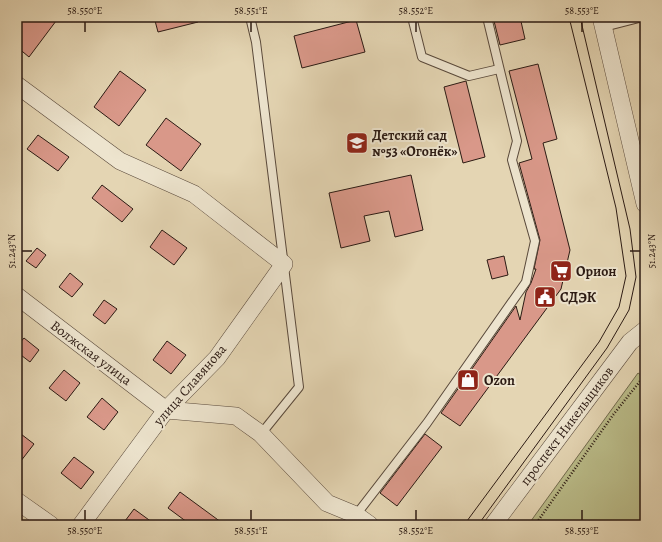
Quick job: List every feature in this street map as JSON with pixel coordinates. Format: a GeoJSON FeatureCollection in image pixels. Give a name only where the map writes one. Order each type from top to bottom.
{"type":"FeatureCollection","features":[{"type":"Feature","properties":{"kind":"street"},"geometry":{"type":"LineString","coordinates":[[602,22],[645,204]]}},
{"type":"Feature","properties":{"kind":"street"},"geometry":{"type":"LineString","coordinates":[[17,85],[120,161],[194,194],[284,264]]}},
{"type":"Feature","properties":{"kind":"street","name":"улица Славянова"},"geometry":{"type":"LineString","coordinates":[[81,525],[166,410],[217,358],[284,264]]}},
{"type":"Feature","properties":{"kind":"street","name":"Волжская улица"},"geometry":{"type":"LineString","coordinates":[[17,296],[166,410]]}},
{"type":"Feature","properties":{"kind":"street","name":"проспект Никельщиков"},"geometry":{"type":"LineString","coordinates":[[493,525],[630,342],[645,330]]}},
{"type":"Feature","properties":{"kind":"street"},"geometry":{"type":"LineString","coordinates":[[166,410],[236,416],[261,434],[327,503],[356,515],[370,525]]}},
{"type":"Feature","properties":{"kind":"street"},"geometry":{"type":"LineString","coordinates":[[17,501],[51,525]]}},
{"type":"Feature","properties":{"kind":"lane"},"geometry":{"type":"LineString","coordinates":[[250,17],[256,42],[299,387],[261,434]]}},
{"type":"Feature","properties":{"kind":"lane"},"geometry":{"type":"LineString","coordinates":[[412,17],[422,57],[469,76],[499,69]]}},
{"type":"Feature","properties":{"kind":"lane"},"geometry":{"type":"LineString","coordinates":[[356,515],[427,423],[526,282],[535,241],[512,160],[517,141],[487,17]]}},
{"type":"Feature","properties":{"kind":"lane"},"geometry":{"type":"LineString","coordinates":[[602,22],[643,17]]}},
{"type":"Feature","properties":{"kind":"path"},"geometry":{"type":"LineString","coordinates":[[535,525],[613,415],[645,375]]}},
{"type":"Feature","properties":{"kind":"green space"},"geometry":{"type":"Polygon","coordinates":[[[638,373],[645,378],[645,525],[528,525],[638,373]]]}},
{"type":"Feature","properties":{"kind":"building"},"geometry":{"type":"Polygon","coordinates":[[[23,17],[59,17],[29,57],[17,47],[17,25],[23,17]]]}},
{"type":"Feature","properties":{"kind":"building"},"geometry":{"type":"Polygon","coordinates":[[[154,17],[197,17],[198,22],[158,32],[154,17]]]}},
{"type":"Feature","properties":{"kind":"building"},"geometry":{"type":"Polygon","coordinates":[[[493,17],[520,17],[525,39],[500,45],[493,17]]]}},
{"type":"Feature","properties":{"kind":"building"},"geometry":{"type":"Polygon","coordinates":[[[356,20],[365,52],[302,68],[294,36],[356,20]]]}},
{"type":"Feature","properties":{"kind":"building"},"geometry":{"type":"Polygon","coordinates":[[[538,64],[557,139],[543,143],[570,250],[561,289],[460,426],[441,413],[516,306],[520,320],[526,292],[536,269],[534,269],[540,240],[519,163],[532,159],[509,71],[538,64]]]}},
{"type":"Feature","properties":{"kind":"building"},"geometry":{"type":"Polygon","coordinates":[[[120,71],[146,90],[119,126],[94,107],[120,71]]]}},
{"type":"Feature","properties":{"kind":"building"},"geometry":{"type":"Polygon","coordinates":[[[466,81],[485,157],[463,163],[444,87],[466,81]]]}},
{"type":"Feature","properties":{"kind":"building"},"geometry":{"type":"Polygon","coordinates":[[[166,118],[201,144],[181,171],[146,145],[166,118]]]}},
{"type":"Feature","properties":{"kind":"building"},"geometry":{"type":"Polygon","coordinates":[[[38,135],[69,157],[58,171],[27,149],[38,135]]]}},
{"type":"Feature","properties":{"kind":"building"},"geometry":{"type":"Polygon","coordinates":[[[411,175],[423,230],[395,237],[389,211],[364,216],[370,241],[341,248],[329,193],[411,175]]]}},
{"type":"Feature","properties":{"kind":"building"},"geometry":{"type":"Polygon","coordinates":[[[102,185],[133,209],[122,222],[92,198],[102,185]]]}},
{"type":"Feature","properties":{"kind":"building"},"geometry":{"type":"Polygon","coordinates":[[[162,230],[187,248],[174,265],[150,247],[162,230]]]}},
{"type":"Feature","properties":{"kind":"building"},"geometry":{"type":"Polygon","coordinates":[[[37,248],[46,255],[36,268],[26,261],[37,248]]]}},
{"type":"Feature","properties":{"kind":"building"},"geometry":{"type":"Polygon","coordinates":[[[504,256],[508,275],[492,279],[487,260],[504,256]]]}},
{"type":"Feature","properties":{"kind":"building"},"geometry":{"type":"Polygon","coordinates":[[[70,273],[83,284],[72,297],[59,287],[70,273]]]}},
{"type":"Feature","properties":{"kind":"building"},"geometry":{"type":"Polygon","coordinates":[[[104,300],[117,309],[105,324],[93,315],[104,300]]]}},
{"type":"Feature","properties":{"kind":"building"},"geometry":{"type":"Polygon","coordinates":[[[24,338],[39,350],[30,362],[17,352],[17,346],[24,338]]]}},
{"type":"Feature","properties":{"kind":"building"},"geometry":{"type":"Polygon","coordinates":[[[167,341],[186,355],[171,374],[153,360],[167,341]]]}},
{"type":"Feature","properties":{"kind":"building"},"geometry":{"type":"Polygon","coordinates":[[[64,370],[80,383],[66,401],[49,388],[64,370]]]}},
{"type":"Feature","properties":{"kind":"building"},"geometry":{"type":"Polygon","coordinates":[[[102,398],[118,412],[104,430],[87,417],[102,398]]]}},
{"type":"Feature","properties":{"kind":"building"},"geometry":{"type":"Polygon","coordinates":[[[17,431],[34,444],[17,466],[17,431]]]}},
{"type":"Feature","properties":{"kind":"building"},"geometry":{"type":"Polygon","coordinates":[[[425,434],[442,447],[397,506],[380,493],[425,434]]]}},
{"type":"Feature","properties":{"kind":"building"},"geometry":{"type":"Polygon","coordinates":[[[74,457],[94,472],[81,489],[61,473],[74,457]]]}},
{"type":"Feature","properties":{"kind":"building"},"geometry":{"type":"Polygon","coordinates":[[[180,492],[225,525],[191,525],[168,508],[180,492]]]}},
{"type":"Feature","properties":{"kind":"building"},"geometry":{"type":"Polygon","coordinates":[[[134,509],[156,525],[122,525],[134,509]]]}},
{"type":"Feature","properties":{"kind":"tram line"},"geometry":{"type":"LineString","coordinates":[[464,525],[599,342],[619,307],[626,276],[616,208],[569,17]]}},
{"type":"Feature","properties":{"kind":"tram line"},"geometry":{"type":"LineString","coordinates":[[478,525],[607,348],[629,310],[636,277],[630,229],[580,17]]}},
{"type":"Feature","properties":{"kind":"place","name":"Детский сад №53 «Огонёк»"},"geometry":{"type":"Point","coordinates":[357,143]}},
{"type":"Feature","properties":{"kind":"place","name":"Орион"},"geometry":{"type":"Point","coordinates":[561,271]}},
{"type":"Feature","properties":{"kind":"place","name":"СДЭК"},"geometry":{"type":"Point","coordinates":[545,297]}},
{"type":"Feature","properties":{"kind":"place","name":"Ozon"},"geometry":{"type":"Point","coordinates":[468,380]}}]}
